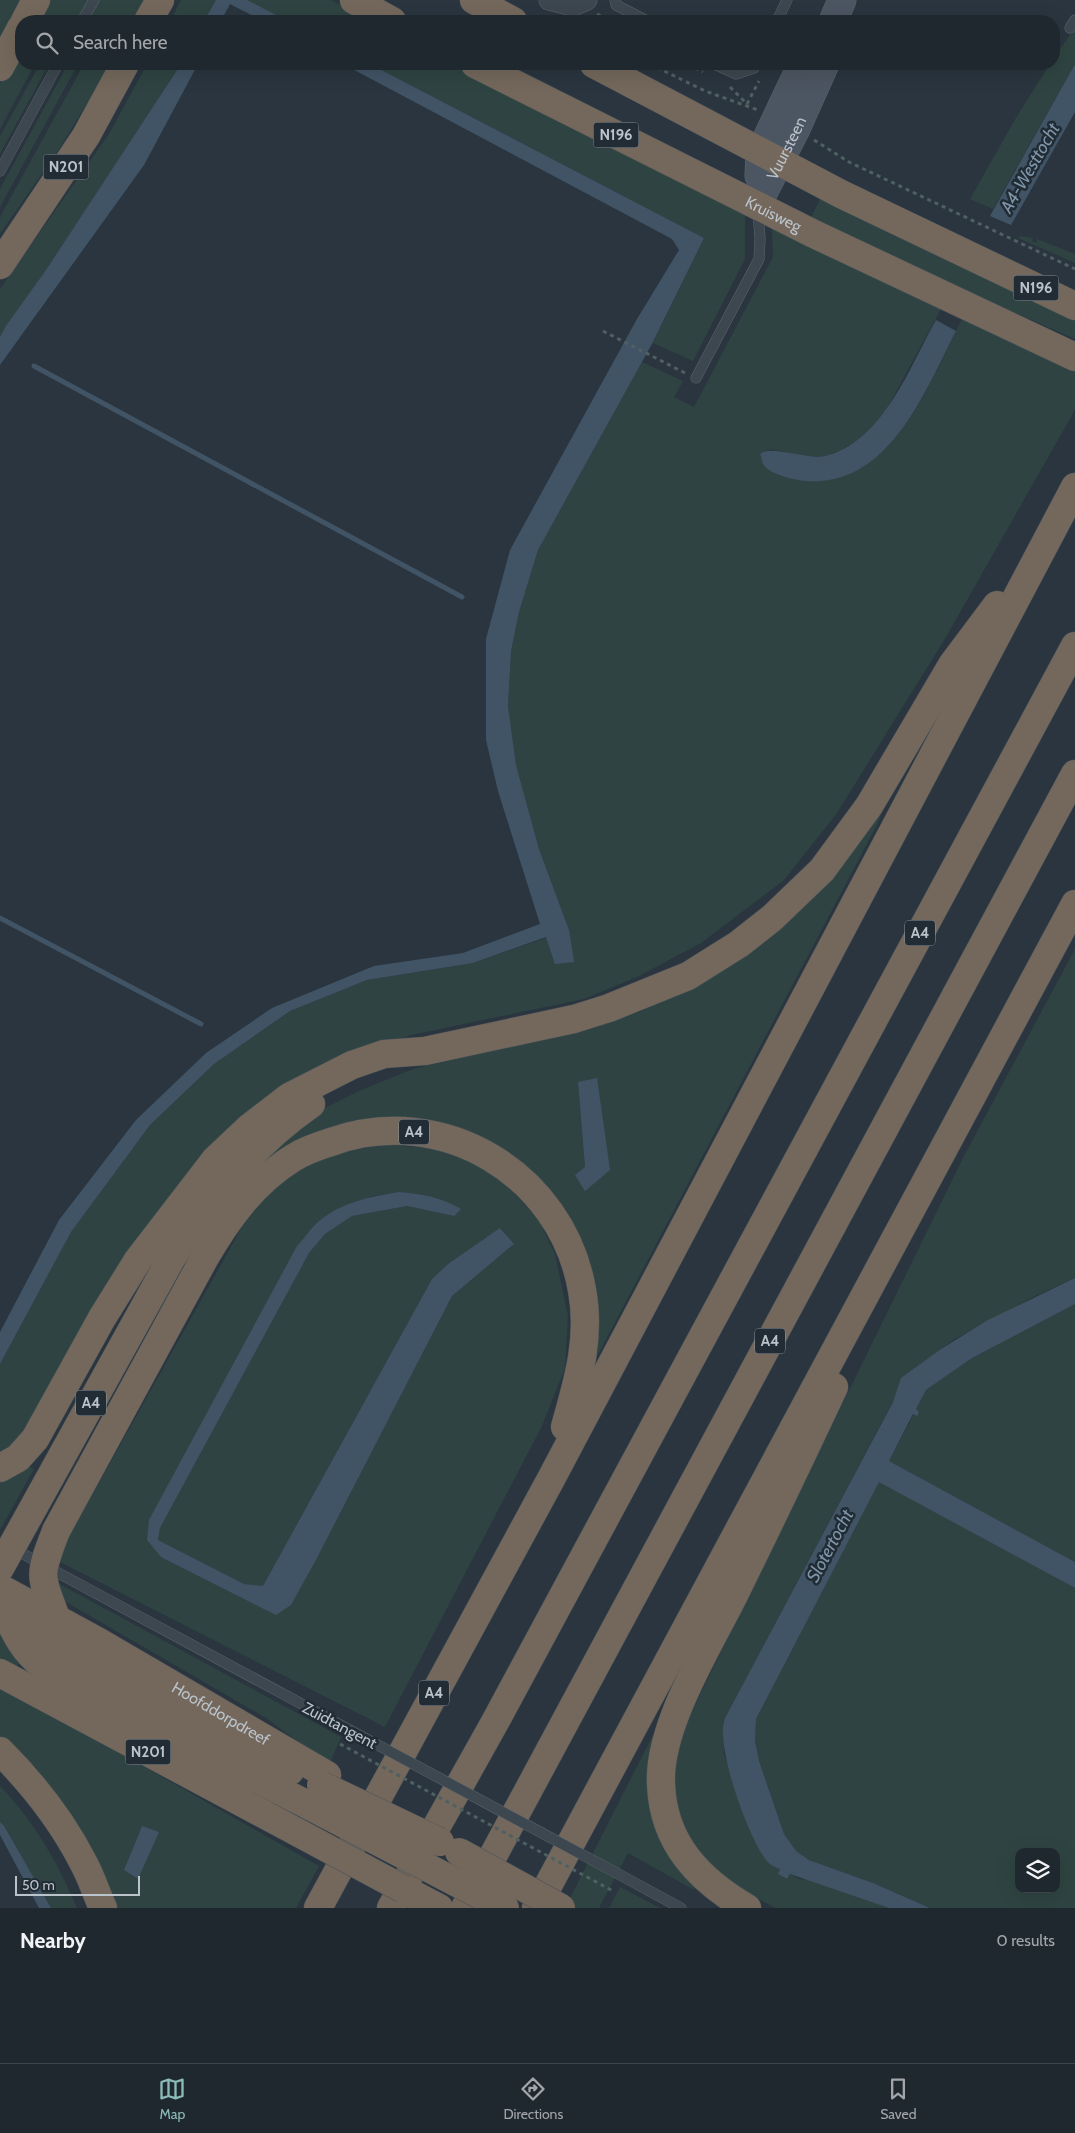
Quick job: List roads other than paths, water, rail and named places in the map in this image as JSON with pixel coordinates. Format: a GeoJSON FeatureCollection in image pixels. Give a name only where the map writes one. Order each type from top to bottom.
{"type":"FeatureCollection","features":[{"type":"Feature","properties":{"kind":"highway"},"geometry":{"type":"LineString","coordinates":[[28,15],[36,0]]}},
{"type":"Feature","properties":{"kind":"highway"},"geometry":{"type":"LineString","coordinates":[[151,15],[160,0]]}},
{"type":"Feature","properties":{"kind":"highway"},"geometry":{"type":"LineString","coordinates":[[354,0],[381,15]]}},
{"type":"Feature","properties":{"kind":"highway"},"geometry":{"type":"LineString","coordinates":[[462,0],[494,11]]}},
{"type":"Feature","properties":{"kind":"highway"},"geometry":{"type":"LineString","coordinates":[[0,67],[15,39]]}},
{"type":"Feature","properties":{"kind":"highway","name":"N201"},"geometry":{"type":"LineString","coordinates":[[0,266],[86,136],[122,70]]}},
{"type":"Feature","properties":{"kind":"highway","name":"Kruisweg"},"geometry":{"type":"LineString","coordinates":[[488,70],[856,255],[1075,357]]}},
{"type":"Feature","properties":{"kind":"highway","name":"N196"},"geometry":{"type":"LineString","coordinates":[[605,70],[770,158],[1075,306]]}},
{"type":"Feature","properties":{"kind":"highway","name":"A4"},"geometry":{"type":"LineString","coordinates":[[318,1908],[551,1479],[1075,488]]}},
{"type":"Feature","properties":{"kind":"highway","name":"A4"},"geometry":{"type":"LineString","coordinates":[[4,1552],[171,1259],[197,1217],[225,1181],[264,1142],[294,1116],[328,1092],[370,1071],[425,1051],[574,1019],[631,1001],[688,976],[739,944],[772,918],[822,870],[869,806],[952,665],[1050,534]]}},
{"type":"Feature","properties":{"kind":"highway","name":"A4"},"geometry":{"type":"LineString","coordinates":[[391,1908],[499,1713],[1075,646]]}},
{"type":"Feature","properties":{"kind":"highway","name":"A4"},"geometry":{"type":"LineString","coordinates":[[465,1908],[1075,774]]}},
{"type":"Feature","properties":{"kind":"highway"},"geometry":{"type":"LineString","coordinates":[[536,1908],[1075,904]]}},
{"type":"Feature","properties":{"kind":"highway","name":"A4"},"geometry":{"type":"LineString","coordinates":[[0,1468],[18,1458],[35,1439],[102,1318],[138,1260],[215,1160],[250,1127],[289,1098],[352,1065],[384,1054],[425,1051]]}},
{"type":"Feature","properties":{"kind":"highway","name":"A4"},"geometry":{"type":"LineString","coordinates":[[43,1565],[56,1531],[225,1224],[255,1188],[283,1165],[304,1152],[348,1135],[400,1131],[444,1137],[466,1145],[487,1154],[524,1181],[550,1212],[570,1247],[582,1291],[585,1346],[582,1368],[551,1479]]}},
{"type":"Feature","properties":{"kind":"highway"},"geometry":{"type":"LineString","coordinates":[[747,1908],[711,1885],[696,1872],[679,1847],[665,1814],[660,1786],[664,1748],[674,1719],[798,1465],[940,1153]]}},
{"type":"Feature","properties":{"kind":"highway"},"geometry":{"type":"LineString","coordinates":[[43,1565],[44,1585],[57,1620]]}},
{"type":"Feature","properties":{"kind":"highway","name":"Hoofddorpdreef"},"geometry":{"type":"LineString","coordinates":[[0,1588],[57,1620],[320,1789],[446,1877],[505,1908]]}},
{"type":"Feature","properties":{"kind":"highway","name":"Hoofddorpdreef"},"geometry":{"type":"LineString","coordinates":[[0,1601],[6,1623],[30,1656],[58,1675],[449,1847],[560,1908]]}},
{"type":"Feature","properties":{"kind":"highway","name":"N201"},"geometry":{"type":"LineString","coordinates":[[0,1673],[435,1906]]}},
{"type":"Feature","properties":{"kind":"highway"},"geometry":{"type":"LineString","coordinates":[[0,1751],[17,1768],[53,1814],[83,1862],[103,1908]]}},
{"type":"Feature","properties":{"kind":"street"},"geometry":{"type":"LineString","coordinates":[[549,0],[573,6],[586,1]]}},
{"type":"Feature","properties":{"kind":"street"},"geometry":{"type":"LineString","coordinates":[[836,15],[842,0]]}},
{"type":"Feature","properties":{"kind":"street","name":"Vuursteen"},"geometry":{"type":"LineString","coordinates":[[786,126],[800,70]]}},
{"type":"Feature","properties":{"kind":"street","name":"Vuursteen"},"geometry":{"type":"LineString","coordinates":[[757,205],[770,158],[786,126],[820,70]]}},
{"type":"Feature","properties":{"kind":"lane"},"geometry":{"type":"LineString","coordinates":[[85,15],[94,0]]}},
{"type":"Feature","properties":{"kind":"lane"},"geometry":{"type":"LineString","coordinates":[[615,0],[616,5],[627,5],[640,15]]}},
{"type":"Feature","properties":{"kind":"lane"},"geometry":{"type":"LineString","coordinates":[[780,15],[787,0]]}},
{"type":"Feature","properties":{"kind":"lane"},"geometry":{"type":"LineString","coordinates":[[0,171],[55,70]]}},
{"type":"Feature","properties":{"kind":"lane"},"geometry":{"type":"LineString","coordinates":[[727,70],[736,74],[746,70]]}},
{"type":"Feature","properties":{"kind":"lane"},"geometry":{"type":"LineString","coordinates":[[696,378],[759,260],[760,239],[757,205]]}},
{"type":"Feature","properties":{"kind":"lane","name":"Zuidtangent"},"geometry":{"type":"LineString","coordinates":[[4,1552],[43,1565],[681,1908]]}},
{"type":"Feature","properties":{"kind":"water"},"geometry":{"type":"Polygon","coordinates":[[[216,0],[247,0],[276,15],[251,15],[230,4],[224,15],[207,15],[216,0]]]}},
{"type":"Feature","properties":{"kind":"water","name":"A4-Westtocht"},"geometry":{"type":"Polygon","coordinates":[[[1075,64],[1075,112],[1011,225],[990,216],[1075,64]]]}},
{"type":"Feature","properties":{"kind":"water"},"geometry":{"type":"Polygon","coordinates":[[[177,70],[195,70],[144,165],[0,365],[0,337],[177,70]]]}},
{"type":"Feature","properties":{"kind":"water"},"geometry":{"type":"Polygon","coordinates":[[[354,70],[382,70],[704,238],[653,342],[538,550],[519,612],[511,651],[508,706],[516,765],[539,849],[569,930],[574,962],[555,964],[546,937],[473,963],[367,980],[290,1011],[214,1064],[150,1125],[71,1232],[0,1364],[0,1332],[59,1220],[136,1120],[206,1053],[272,1008],[374,966],[463,953],[540,924],[498,791],[486,740],[486,639],[510,550],[637,319],[679,250],[672,239],[354,70]]]}},
{"type":"Feature","properties":{"kind":"water"},"geometry":{"type":"Polygon","coordinates":[[[936,320],[956,331],[917,407],[882,452],[860,469],[834,479],[805,481],[782,476],[766,468],[762,463],[760,454],[765,451],[780,451],[817,457],[825,456],[845,448],[863,436],[892,401],[936,320]]]}},
{"type":"Feature","properties":{"kind":"water"},"geometry":{"type":"Polygon","coordinates":[[[597,1078],[610,1170],[585,1191],[575,1175],[585,1167],[578,1082],[597,1078]]]}},
{"type":"Feature","properties":{"kind":"water"},"geometry":{"type":"Polygon","coordinates":[[[399,1192],[431,1197],[461,1209],[454,1216],[407,1206],[352,1216],[325,1234],[309,1253],[160,1528],[158,1540],[244,1584],[263,1586],[432,1279],[448,1264],[500,1228],[514,1244],[452,1296],[291,1605],[276,1615],[161,1557],[147,1540],[149,1520],[297,1246],[318,1222],[336,1210],[356,1201],[399,1192]]]}},
{"type":"Feature","properties":{"kind":"water","name":"Slotertocht"},"geometry":{"type":"Polygon","coordinates":[[[1075,1278],[1075,1304],[972,1358],[926,1390],[916,1409],[919,1412],[917,1416],[913,1414],[889,1461],[1075,1562],[1075,1588],[879,1482],[756,1719],[755,1741],[759,1761],[784,1834],[796,1851],[809,1860],[873,1883],[930,1908],[889,1908],[790,1874],[787,1879],[778,1874],[780,1869],[767,1861],[751,1833],[743,1813],[735,1791],[724,1748],[723,1731],[725,1718],[893,1402],[901,1378],[941,1349],[988,1320],[1075,1278]]]}},
{"type":"Feature","properties":{"kind":"water"},"geometry":{"type":"Polygon","coordinates":[[[0,1822],[51,1908],[39,1908],[0,1835],[0,1822]]]}},
{"type":"Feature","properties":{"kind":"water"},"geometry":{"type":"Polygon","coordinates":[[[142,1826],[159,1832],[138,1879],[124,1870],[142,1826]]]}},
{"type":"Feature","properties":{"kind":"waterway"},"geometry":{"type":"LineString","coordinates":[[34,366],[462,597]]}},
{"type":"Feature","properties":{"kind":"waterway"},"geometry":{"type":"LineString","coordinates":[[0,918],[201,1024]]}}]}
